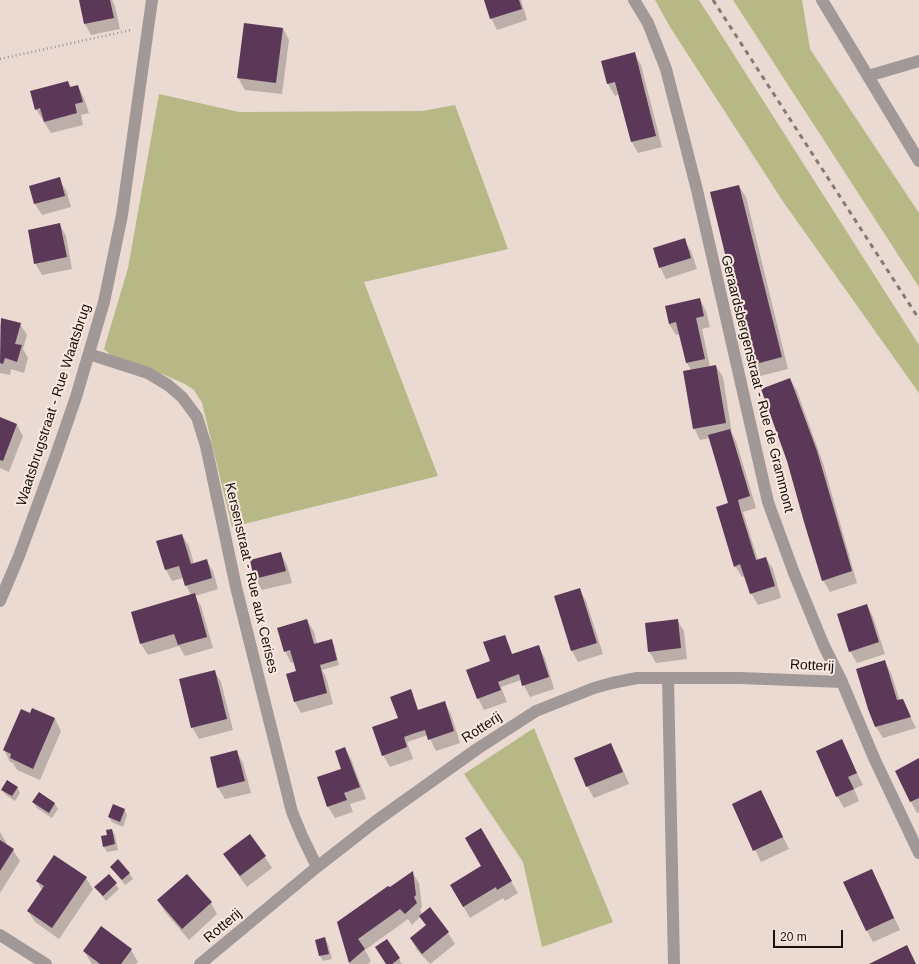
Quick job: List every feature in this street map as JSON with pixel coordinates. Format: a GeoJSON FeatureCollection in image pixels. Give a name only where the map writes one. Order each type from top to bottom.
{"type":"FeatureCollection","features":[{"type":"Feature","properties":{"kind":"street","name":"Waatsbrugstraat - Rue Waatsbrug"},"geometry":{"type":"LineString","coordinates":[[0,601],[20,556],[56,455],[89,354],[104,302],[122,215],[152,0]]}},
{"type":"Feature","properties":{"kind":"street","name":"Geraardsbergenstraat - Rue de Grammont"},"geometry":{"type":"LineString","coordinates":[[634,0],[648,23],[666,69],[696,190],[768,502],[806,603],[842,682],[874,758],[919,853]]}},
{"type":"Feature","properties":{"kind":"street"},"geometry":{"type":"LineString","coordinates":[[822,0],[919,161]]}},
{"type":"Feature","properties":{"kind":"street"},"geometry":{"type":"LineString","coordinates":[[868,76],[919,61]]}},
{"type":"Feature","properties":{"kind":"street","name":"Kersenstraat - Rue aux Cerises"},"geometry":{"type":"LineString","coordinates":[[89,354],[148,373],[168,385],[182,397],[197,417],[206,446],[236,587],[292,812],[317,867]]}},
{"type":"Feature","properties":{"kind":"street","name":"Rotterij"},"geometry":{"type":"LineString","coordinates":[[200,964],[317,867],[383,816],[477,749],[536,711],[612,683],[636,678],[740,678],[842,682]]}},
{"type":"Feature","properties":{"kind":"street"},"geometry":{"type":"LineString","coordinates":[[668,678],[674,964]]}},
{"type":"Feature","properties":{"kind":"street"},"geometry":{"type":"LineString","coordinates":[[0,935],[46,964]]}},
{"type":"Feature","properties":{"kind":"path"},"geometry":{"type":"LineString","coordinates":[[0,59],[149,26]]}},
{"type":"Feature","properties":{"kind":"green space"},"geometry":{"type":"Polygon","coordinates":[[[655,0],[699,0],[919,345],[919,393],[784,203],[670,27],[655,0]]]}},
{"type":"Feature","properties":{"kind":"green space"},"geometry":{"type":"Polygon","coordinates":[[[733,0],[802,0],[810,49],[919,213],[919,287],[733,0]]]}},
{"type":"Feature","properties":{"kind":"green space"},"geometry":{"type":"Polygon","coordinates":[[[159,94],[239,112],[422,111],[455,105],[508,249],[364,282],[438,476],[232,527],[202,403],[194,390],[185,384],[151,369],[114,358],[104,349],[128,268],[159,94]]]}},
{"type":"Feature","properties":{"kind":"green space"},"geometry":{"type":"Polygon","coordinates":[[[534,728],[613,922],[542,947],[523,862],[464,774],[534,728]]]}},
{"type":"Feature","properties":{"kind":"building"},"geometry":{"type":"Polygon","coordinates":[[[79,0],[110,0],[114,18],[84,24],[79,0]]]}},
{"type":"Feature","properties":{"kind":"building"},"geometry":{"type":"Polygon","coordinates":[[[484,0],[519,0],[522,9],[490,19],[484,0]]]}},
{"type":"Feature","properties":{"kind":"building"},"geometry":{"type":"Polygon","coordinates":[[[244,23],[283,28],[276,83],[237,78],[244,23]]]}},
{"type":"Feature","properties":{"kind":"building"},"geometry":{"type":"Polygon","coordinates":[[[635,52],[656,136],[631,142],[615,82],[607,84],[601,61],[635,52]]]}},
{"type":"Feature","properties":{"kind":"building"},"geometry":{"type":"Polygon","coordinates":[[[68,81],[70,87],[78,85],[83,102],[75,104],[77,113],[44,122],[40,108],[35,110],[30,91],[68,81]]]}},
{"type":"Feature","properties":{"kind":"building"},"geometry":{"type":"Polygon","coordinates":[[[60,177],[65,196],[34,204],[29,186],[60,177]]]}},
{"type":"Feature","properties":{"kind":"building"},"geometry":{"type":"Polygon","coordinates":[[[739,185],[782,357],[752,365],[710,192],[739,185]]]}},
{"type":"Feature","properties":{"kind":"building"},"geometry":{"type":"Polygon","coordinates":[[[60,223],[67,257],[34,264],[28,230],[60,223]]]}},
{"type":"Feature","properties":{"kind":"building"},"geometry":{"type":"Polygon","coordinates":[[[685,238],[691,258],[659,268],[653,248],[685,238]]]}},
{"type":"Feature","properties":{"kind":"building"},"geometry":{"type":"Polygon","coordinates":[[[700,298],[704,316],[696,318],[705,359],[686,363],[676,322],[669,324],[665,306],[700,298]]]}},
{"type":"Feature","properties":{"kind":"building"},"geometry":{"type":"Polygon","coordinates":[[[1,318],[21,323],[15,344],[22,345],[17,362],[5,358],[3,364],[0,363],[1,318]]]}},
{"type":"Feature","properties":{"kind":"building"},"geometry":{"type":"Polygon","coordinates":[[[716,365],[726,423],[693,429],[683,371],[716,365]]]}},
{"type":"Feature","properties":{"kind":"building"},"geometry":{"type":"Polygon","coordinates":[[[790,378],[817,451],[852,571],[822,581],[787,461],[761,389],[790,378]]]}},
{"type":"Feature","properties":{"kind":"building"},"geometry":{"type":"Polygon","coordinates":[[[0,417],[17,424],[3,461],[0,460],[0,417]]]}},
{"type":"Feature","properties":{"kind":"building"},"geometry":{"type":"Polygon","coordinates":[[[730,429],[750,496],[738,500],[741,512],[756,560],[766,557],[775,586],[750,594],[740,564],[734,567],[716,507],[728,503],[708,435],[730,429]]]}},
{"type":"Feature","properties":{"kind":"building"},"geometry":{"type":"Polygon","coordinates":[[[182,534],[191,564],[207,559],[212,578],[185,586],[179,566],[165,570],[156,541],[182,534]]]}},
{"type":"Feature","properties":{"kind":"building"},"geometry":{"type":"Polygon","coordinates":[[[281,552],[286,571],[254,579],[250,560],[281,552]]]}},
{"type":"Feature","properties":{"kind":"building"},"geometry":{"type":"Polygon","coordinates":[[[580,588],[597,643],[571,651],[554,596],[580,588]]]}},
{"type":"Feature","properties":{"kind":"building"},"geometry":{"type":"Polygon","coordinates":[[[195,593],[207,637],[178,645],[174,634],[140,644],[131,612],[195,593]]]}},
{"type":"Feature","properties":{"kind":"building"},"geometry":{"type":"Polygon","coordinates":[[[867,604],[879,642],[849,652],[837,614],[867,604]]]}},
{"type":"Feature","properties":{"kind":"building"},"geometry":{"type":"Polygon","coordinates":[[[307,619],[314,644],[332,639],[337,660],[320,665],[327,693],[294,702],[286,674],[296,671],[290,650],[284,652],[277,628],[307,619]]]}},
{"type":"Feature","properties":{"kind":"building"},"geometry":{"type":"Polygon","coordinates":[[[678,619],[681,648],[648,652],[645,623],[678,619]]]}},
{"type":"Feature","properties":{"kind":"building"},"geometry":{"type":"Polygon","coordinates":[[[505,635],[512,654],[539,645],[549,677],[522,686],[519,674],[498,682],[501,690],[477,699],[466,670],[490,661],[483,642],[505,635]]]}},
{"type":"Feature","properties":{"kind":"building"},"geometry":{"type":"Polygon","coordinates":[[[885,660],[897,700],[903,699],[911,717],[875,727],[856,669],[885,660]]]}},
{"type":"Feature","properties":{"kind":"building"},"geometry":{"type":"Polygon","coordinates":[[[215,670],[227,719],[191,728],[179,679],[215,670]]]}},
{"type":"Feature","properties":{"kind":"building"},"geometry":{"type":"Polygon","coordinates":[[[411,689],[418,710],[445,701],[454,731],[428,740],[425,730],[415,733],[404,737],[407,747],[382,756],[372,727],[398,718],[390,697],[411,689]]]}},
{"type":"Feature","properties":{"kind":"building"},"geometry":{"type":"Polygon","coordinates":[[[32,708],[55,718],[33,769],[10,758],[11,754],[3,750],[21,709],[30,713],[32,708]]]}},
{"type":"Feature","properties":{"kind":"building"},"geometry":{"type":"Polygon","coordinates":[[[842,739],[857,773],[848,777],[854,789],[836,797],[816,751],[842,739]]]}},
{"type":"Feature","properties":{"kind":"building"},"geometry":{"type":"Polygon","coordinates":[[[611,743],[623,772],[586,787],[574,758],[611,743]]]}},
{"type":"Feature","properties":{"kind":"building"},"geometry":{"type":"Polygon","coordinates":[[[345,747],[360,787],[344,793],[347,800],[327,807],[317,777],[341,769],[335,751],[345,747]]]}},
{"type":"Feature","properties":{"kind":"building"},"geometry":{"type":"Polygon","coordinates":[[[237,750],[245,781],[217,788],[210,757],[237,750]]]}},
{"type":"Feature","properties":{"kind":"building"},"geometry":{"type":"Polygon","coordinates":[[[919,758],[919,798],[910,802],[895,771],[919,758]]]}},
{"type":"Feature","properties":{"kind":"building"},"geometry":{"type":"Polygon","coordinates":[[[7,780],[18,787],[12,796],[1,790],[7,780]]]}},
{"type":"Feature","properties":{"kind":"building"},"geometry":{"type":"Polygon","coordinates":[[[761,790],[783,837],[753,851],[732,804],[761,790]]]}},
{"type":"Feature","properties":{"kind":"building"},"geometry":{"type":"Polygon","coordinates":[[[39,792],[55,803],[49,813],[32,802],[39,792]]]}},
{"type":"Feature","properties":{"kind":"building"},"geometry":{"type":"Polygon","coordinates":[[[113,804],[125,809],[120,822],[108,817],[113,804]]]}},
{"type":"Feature","properties":{"kind":"building"},"geometry":{"type":"Polygon","coordinates":[[[481,828],[512,881],[497,890],[496,887],[463,907],[450,885],[481,866],[465,838],[481,828]]]}},
{"type":"Feature","properties":{"kind":"building"},"geometry":{"type":"Polygon","coordinates":[[[112,829],[115,844],[103,847],[101,836],[107,835],[106,830],[112,829]]]}},
{"type":"Feature","properties":{"kind":"building"},"geometry":{"type":"Polygon","coordinates":[[[250,834],[266,856],[240,876],[223,854],[250,834]]]}},
{"type":"Feature","properties":{"kind":"building"},"geometry":{"type":"Polygon","coordinates":[[[0,840],[14,849],[0,871],[0,840]]]}},
{"type":"Feature","properties":{"kind":"building"},"geometry":{"type":"Polygon","coordinates":[[[54,855],[87,877],[52,928],[27,911],[44,886],[36,881],[54,855]]]}},
{"type":"Feature","properties":{"kind":"building"},"geometry":{"type":"Polygon","coordinates":[[[118,859],[130,873],[122,880],[110,867],[118,859]]]}},
{"type":"Feature","properties":{"kind":"building"},"geometry":{"type":"Polygon","coordinates":[[[872,869],[894,918],[866,931],[843,882],[872,869]]]}},
{"type":"Feature","properties":{"kind":"building"},"geometry":{"type":"Polygon","coordinates":[[[413,871],[416,895],[414,897],[417,903],[405,914],[400,909],[358,939],[365,949],[349,963],[337,922],[388,886],[390,887],[413,871]]]}},
{"type":"Feature","properties":{"kind":"building"},"geometry":{"type":"Polygon","coordinates":[[[109,874],[117,883],[103,896],[94,887],[109,874]]]}},
{"type":"Feature","properties":{"kind":"building"},"geometry":{"type":"Polygon","coordinates":[[[187,874],[212,902],[182,929],[157,900],[187,874]]]}},
{"type":"Feature","properties":{"kind":"building"},"geometry":{"type":"Polygon","coordinates":[[[430,907],[449,932],[422,954],[410,938],[426,925],[419,916],[430,907]]]}},
{"type":"Feature","properties":{"kind":"building"},"geometry":{"type":"Polygon","coordinates":[[[101,926],[132,949],[121,964],[100,964],[83,951],[101,926]]]}},
{"type":"Feature","properties":{"kind":"building"},"geometry":{"type":"Polygon","coordinates":[[[325,937],[329,954],[319,956],[315,940],[325,937]]]}},
{"type":"Feature","properties":{"kind":"building"},"geometry":{"type":"Polygon","coordinates":[[[387,939],[400,958],[392,964],[386,964],[375,947],[387,939]]]}},
{"type":"Feature","properties":{"kind":"building"},"geometry":{"type":"Polygon","coordinates":[[[907,945],[916,964],[869,964],[907,945]]]}},
{"type":"Feature","properties":{"kind":"railway"},"geometry":{"type":"LineString","coordinates":[[713,0],[919,319]]}}]}
